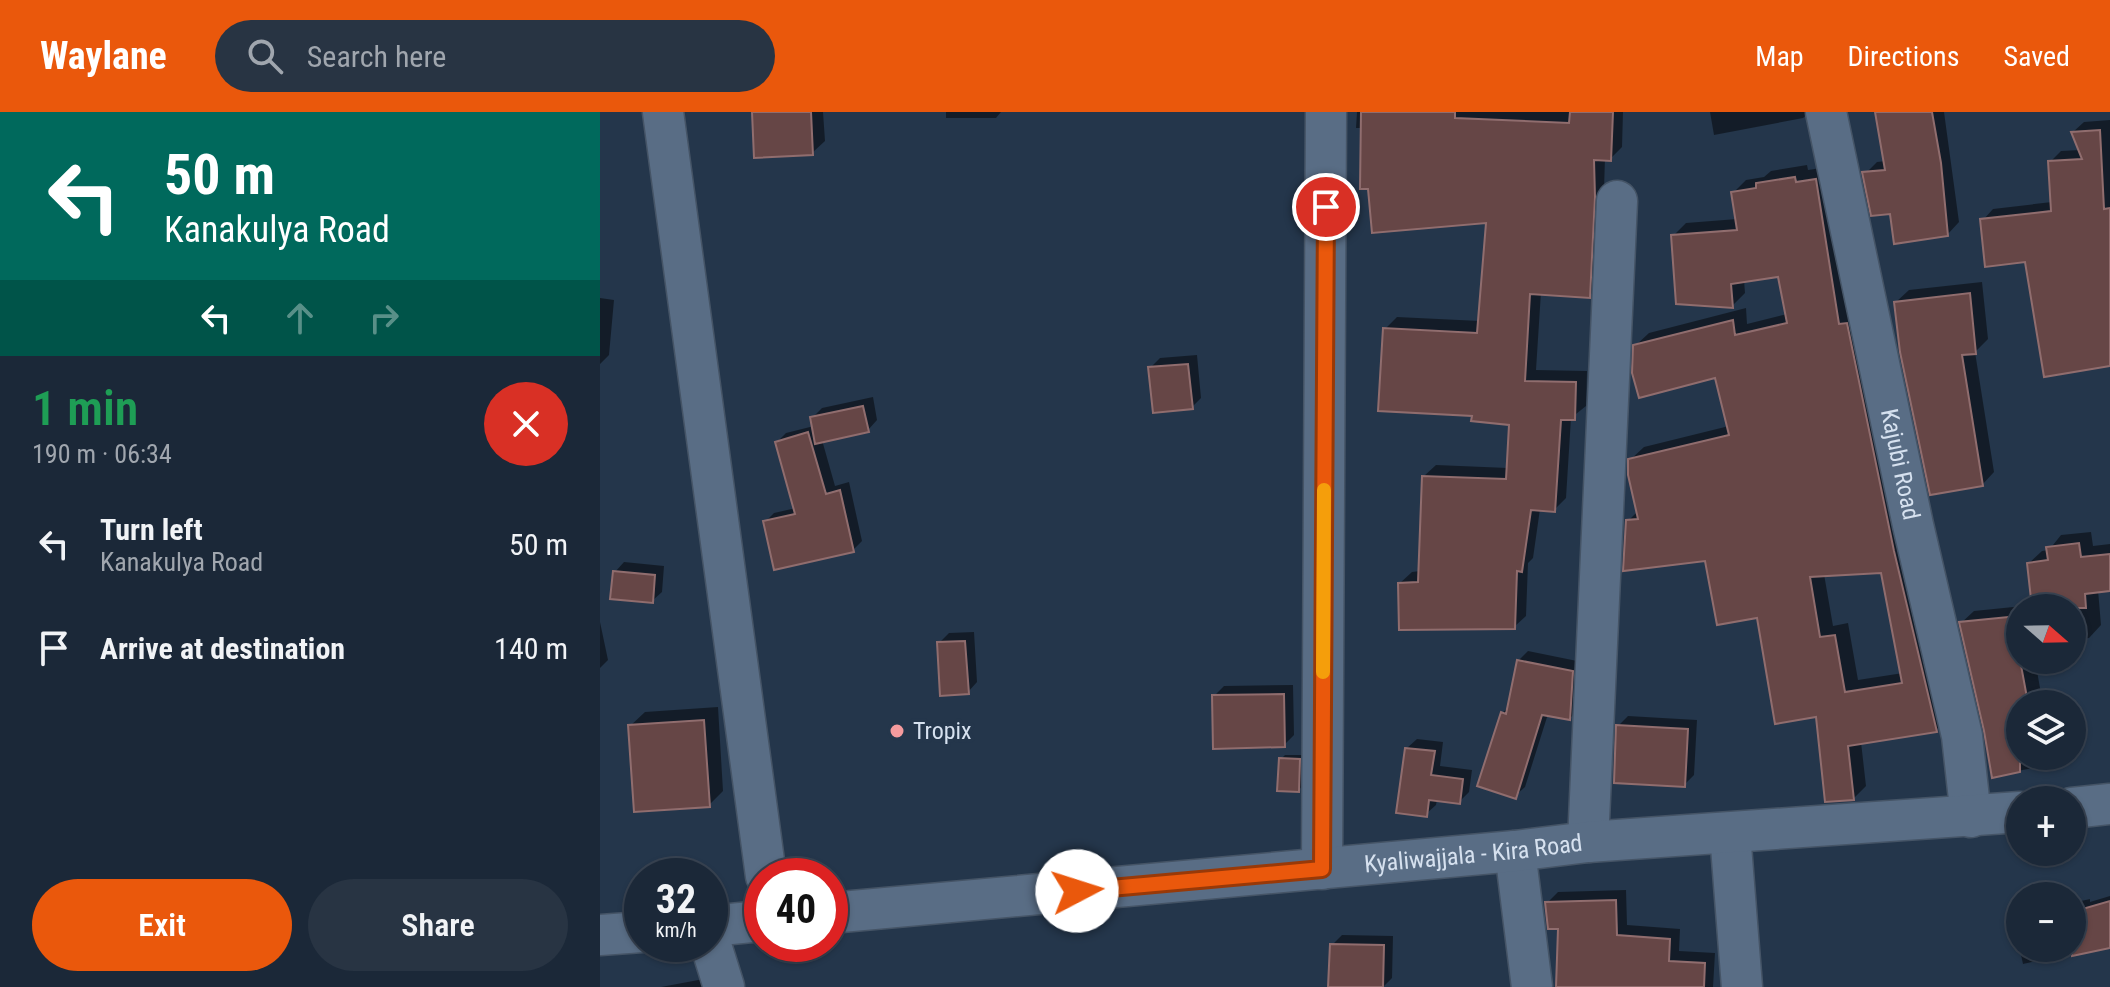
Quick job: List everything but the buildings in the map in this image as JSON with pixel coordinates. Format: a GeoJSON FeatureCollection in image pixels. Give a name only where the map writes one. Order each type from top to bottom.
{"type":"FeatureCollection","features":[{"type":"Feature","properties":{"kind":"street"},"geometry":{"type":"LineString","coordinates":[[663,112],[764,858]]}},
{"type":"Feature","properties":{"kind":"street"},"geometry":{"type":"LineString","coordinates":[[1322,869],[1326,112]]}},
{"type":"Feature","properties":{"kind":"street","name":"Kajubi Road"},"geometry":{"type":"LineString","coordinates":[[1826,112],[1913,525],[1962,736],[1971,817]]}},
{"type":"Feature","properties":{"kind":"street"},"geometry":{"type":"LineString","coordinates":[[1588,842],[1617,201]]}},
{"type":"Feature","properties":{"kind":"street"},"geometry":{"type":"LineString","coordinates":[[2086,807],[2110,804]]}},
{"type":"Feature","properties":{"kind":"street","name":"Kyaliwajjala - Kira Road"},"geometry":{"type":"LineString","coordinates":[[848,911],[1588,842],[2006,813]]}},
{"type":"Feature","properties":{"kind":"street"},"geometry":{"type":"LineString","coordinates":[[1730,833],[1742,987]]}},
{"type":"Feature","properties":{"kind":"street"},"geometry":{"type":"LineString","coordinates":[[1515,851],[1532,987]]}},
{"type":"Feature","properties":{"kind":"street"},"geometry":{"type":"LineString","coordinates":[[600,935],[624,933]]}},
{"type":"Feature","properties":{"kind":"street"},"geometry":{"type":"LineString","coordinates":[[716,962],[724,987]]}},
{"type":"Feature","properties":{"kind":"slow traffic"},"geometry":{"type":"LineString","coordinates":[[1323,672],[1324,490]]}},
{"type":"Feature","properties":{"kind":"place","name":"Tropix"},"geometry":{"type":"Point","coordinates":[897,731]}},
{"type":"Feature","properties":{"kind":"route"},"geometry":{"type":"LineString","coordinates":[[1077,891],[1322,869],[1326,207]]}}]}
